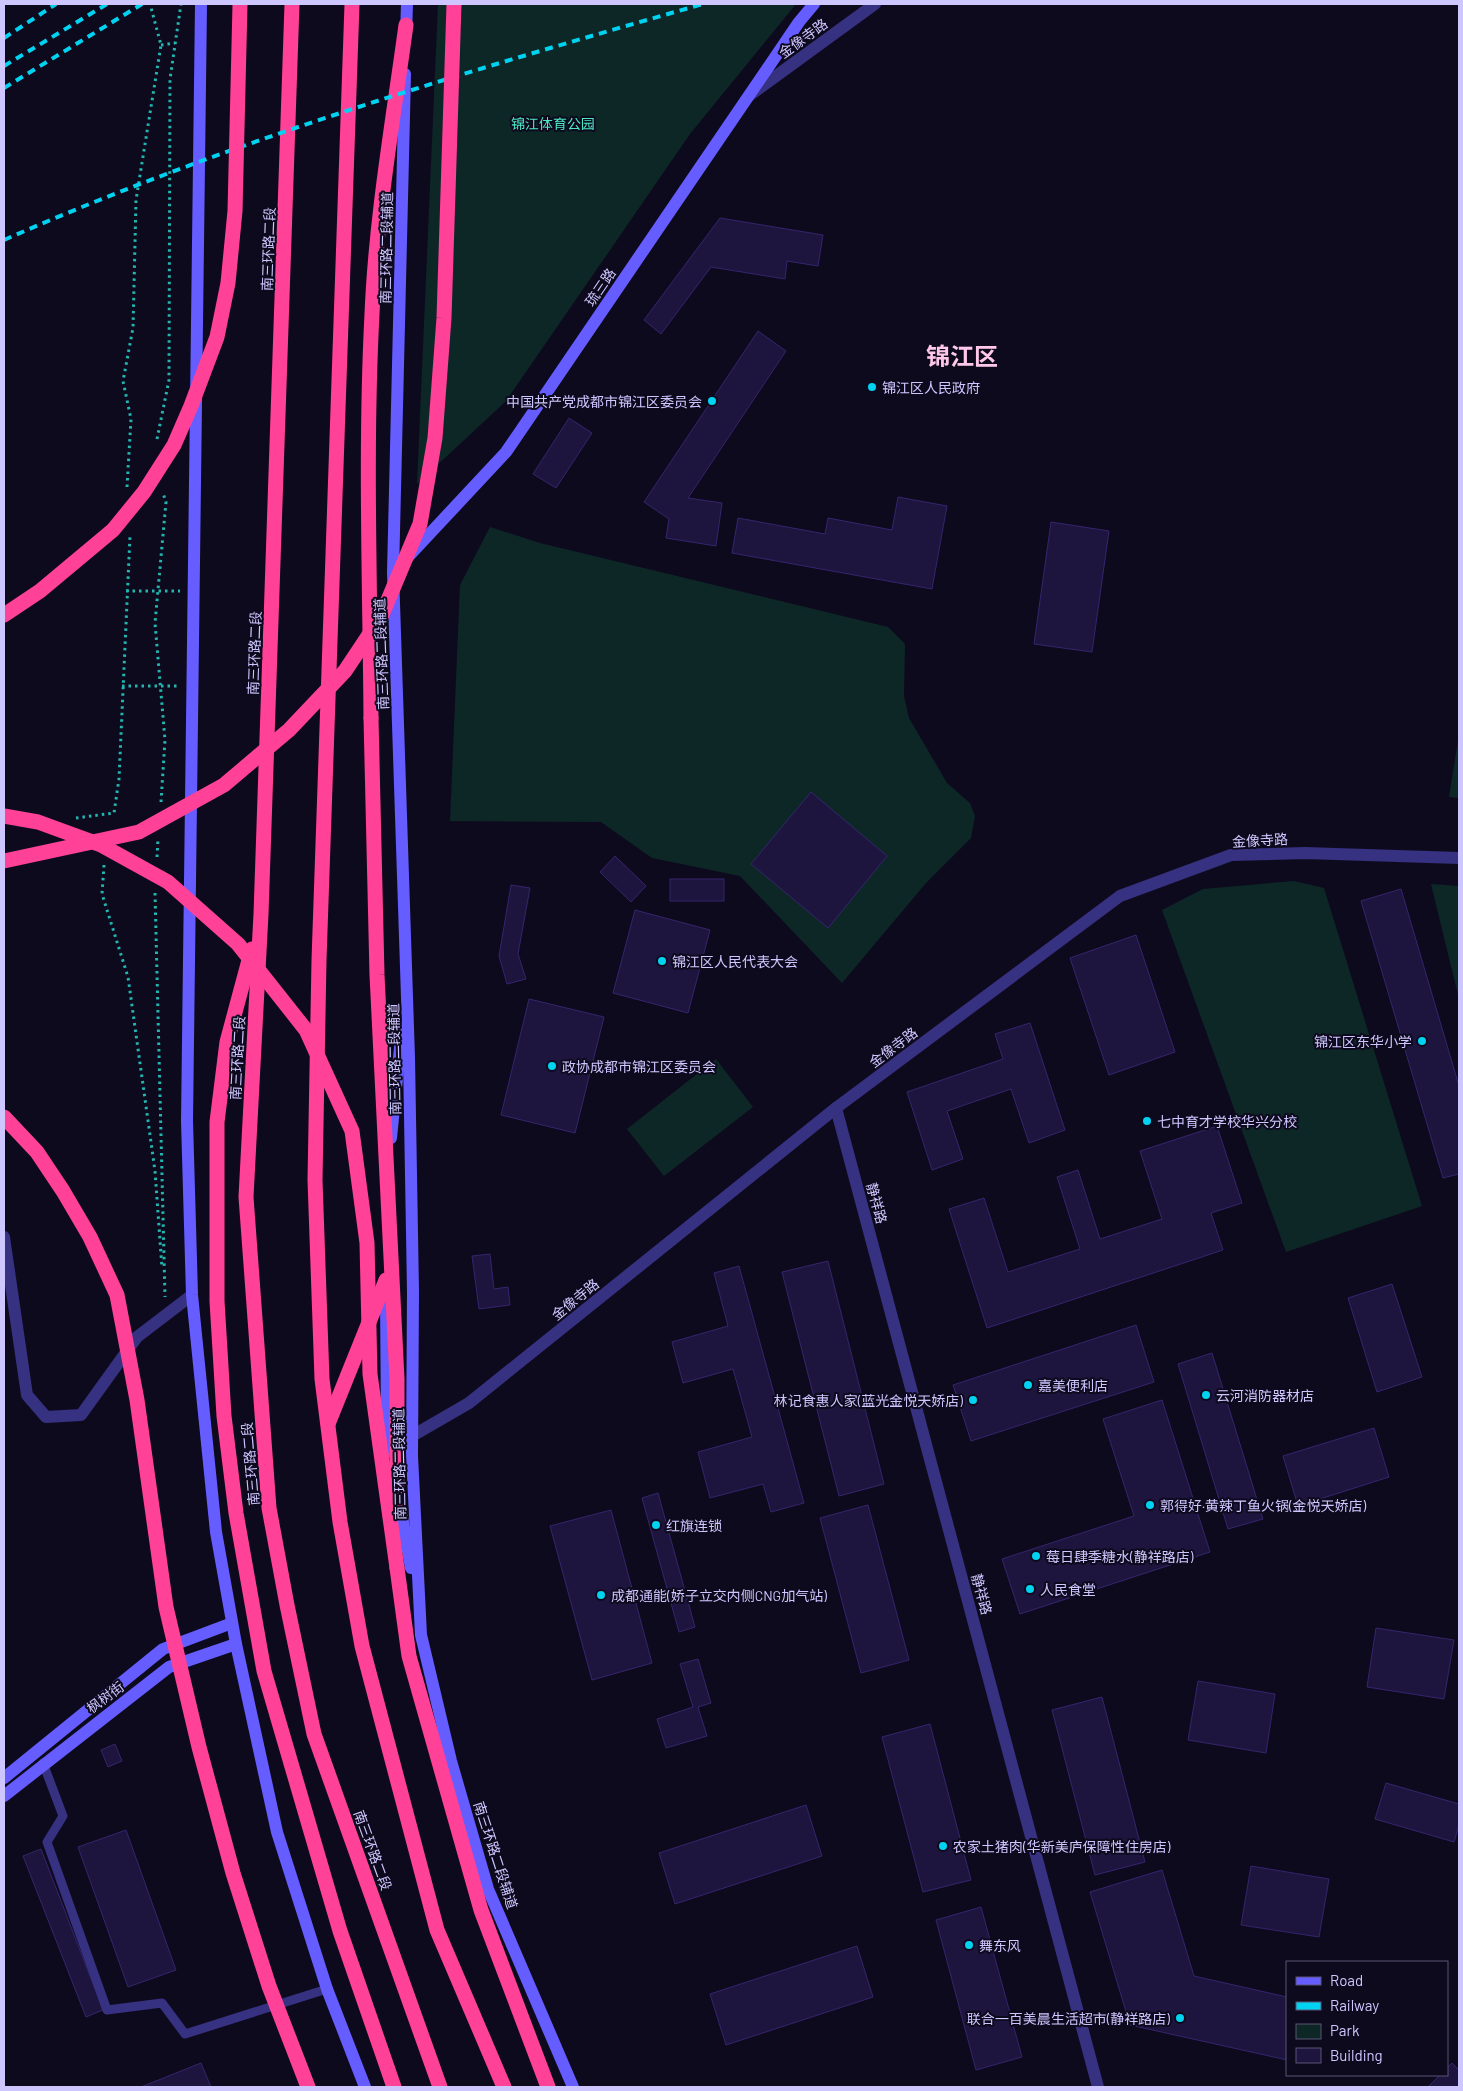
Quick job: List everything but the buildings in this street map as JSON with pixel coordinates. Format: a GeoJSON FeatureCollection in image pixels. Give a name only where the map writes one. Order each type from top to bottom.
{"type":"FeatureCollection","features":[{"type":"Feature","properties":{"kind":"highway"},"geometry":{"type":"LineString","coordinates":[[4,615],[40,591],[113,530],[144,492],[174,445],[218,337],[228,284],[235,211],[240,4]]}},
{"type":"Feature","properties":{"kind":"highway","name":"南三环路二段"},"geometry":{"type":"LineString","coordinates":[[292,4],[261,914],[246,1197],[270,1508],[287,1605],[314,1734],[440,2087]]}},
{"type":"Feature","properties":{"kind":"highway"},"geometry":{"type":"LineString","coordinates":[[352,4],[320,950],[315,1180],[322,1379],[340,1522],[362,1646],[437,1930],[504,2087]]}},
{"type":"Feature","properties":{"kind":"highway"},"geometry":{"type":"LineString","coordinates":[[4,860],[139,832],[224,785],[289,730],[345,672],[381,617],[420,524],[435,438],[444,318],[454,4]]}},
{"type":"Feature","properties":{"kind":"highway"},"geometry":{"type":"LineString","coordinates":[[398,1568],[396,1379],[377,975],[371,718],[369,393],[372,312],[381,218],[406,25]]}},
{"type":"Feature","properties":{"kind":"highway"},"geometry":{"type":"LineString","coordinates":[[4,816],[38,822],[101,845],[168,882],[238,944],[306,1030],[352,1131],[367,1243],[370,1374],[409,1656],[481,1910],[548,2087]]}},
{"type":"Feature","properties":{"kind":"highway"},"geometry":{"type":"LineString","coordinates":[[261,914],[227,1042],[217,1122],[217,1301],[224,1416],[235,1503],[264,1671],[340,1931],[394,2087]]}},
{"type":"Feature","properties":{"kind":"highway"},"geometry":{"type":"LineString","coordinates":[[4,1117],[36,1152],[64,1191],[90,1238],[117,1295],[137,1400],[166,1607],[199,1747],[233,1873],[260,1958],[308,2087]]}},
{"type":"Feature","properties":{"kind":"highway"},"geometry":{"type":"LineString","coordinates":[[327,1428],[386,1280]]}},
{"type":"Feature","properties":{"kind":"highway"},"geometry":{"type":"LineString","coordinates":[[377,2042],[389,2087]]}},
{"type":"Feature","properties":{"kind":"main road"},"geometry":{"type":"LineString","coordinates":[[202,4],[187,1121],[192,1295],[216,1532],[236,1644],[277,1832],[327,1989],[365,2087]]}},
{"type":"Feature","properties":{"kind":"main road","name":"南三环路二段辅道"},"geometry":{"type":"LineString","coordinates":[[407,4],[393,573],[407,981],[413,1292],[412,1436],[421,1635],[451,1761],[488,1888],[572,2087]]}},
{"type":"Feature","properties":{"kind":"main road","name":"琉三路"},"geometry":{"type":"LineString","coordinates":[[393,573],[506,452],[748,96],[814,4]]}},
{"type":"Feature","properties":{"kind":"main road"},"geometry":{"type":"LineString","coordinates":[[407,981],[391,1127],[386,1280],[388,1424],[421,1635]]}},
{"type":"Feature","properties":{"kind":"main road","name":"枫树街"},"geometry":{"type":"LineString","coordinates":[[4,1778],[163,1649],[232,1623]]}},
{"type":"Feature","properties":{"kind":"main road","name":"枫树街"},"geometry":{"type":"LineString","coordinates":[[4,1796],[43,1763],[169,1667],[236,1644]]}},
{"type":"Feature","properties":{"kind":"street","name":"金像寺路"},"geometry":{"type":"LineString","coordinates":[[748,96],[875,4]]}},
{"type":"Feature","properties":{"kind":"street","name":"金像寺路"},"geometry":{"type":"LineString","coordinates":[[412,1436],[469,1403],[836,1108],[1120,896],[1230,855],[1305,853],[1459,858]]}},
{"type":"Feature","properties":{"kind":"street","name":"静祥路"},"geometry":{"type":"LineString","coordinates":[[836,1108],[1098,2087]]}},
{"type":"Feature","properties":{"kind":"street"},"geometry":{"type":"LineString","coordinates":[[4,1237],[27,1395],[46,1417],[81,1415],[137,1337],[192,1295]]}},
{"type":"Feature","properties":{"kind":"lane"},"geometry":{"type":"LineString","coordinates":[[43,1763],[63,1816],[47,1842],[107,2010],[162,2003],[186,2034],[327,1989]]}},
{"type":"Feature","properties":{"kind":"path"},"geometry":{"type":"LineString","coordinates":[[127,494],[132,419],[122,381],[133,328],[136,200],[161,45],[150,4]]}},
{"type":"Feature","properties":{"kind":"path"},"geometry":{"type":"LineString","coordinates":[[156,444],[169,380],[170,79],[181,4]]}},
{"type":"Feature","properties":{"kind":"path"},"geometry":{"type":"LineString","coordinates":[[161,45],[175,44]]}},
{"type":"Feature","properties":{"kind":"path"},"geometry":{"type":"LineString","coordinates":[[160,486],[166,502],[155,623],[165,740],[160,808]]}},
{"type":"Feature","properties":{"kind":"path"},"geometry":{"type":"LineString","coordinates":[[73,819],[114,813],[119,778],[130,532]]}},
{"type":"Feature","properties":{"kind":"path"},"geometry":{"type":"LineString","coordinates":[[126,591],[193,592]]}},
{"type":"Feature","properties":{"kind":"path"},"geometry":{"type":"LineString","coordinates":[[122,686],[160,686]]}},
{"type":"Feature","properties":{"kind":"path"},"geometry":{"type":"LineString","coordinates":[[157,867],[158,837]]}},
{"type":"Feature","properties":{"kind":"path"},"geometry":{"type":"LineString","coordinates":[[104,856],[102,894],[128,978],[154,1172],[165,1315]]}},
{"type":"Feature","properties":{"kind":"path"},"geometry":{"type":"LineString","coordinates":[[155,886],[165,1315]]}},
{"type":"Feature","properties":{"kind":"green space","name":"锦江体育公园"},"geometry":{"type":"Polygon","coordinates":[[[438,4],[796,4],[690,134],[506,401],[417,484],[438,4]]]}},
{"type":"Feature","properties":{"kind":"green space"},"geometry":{"type":"Polygon","coordinates":[[[490,527],[540,543],[888,627],[905,644],[904,696],[909,718],[947,783],[970,803],[975,816],[971,838],[926,883],[842,983],[740,876],[652,858],[601,822],[450,821],[460,585],[490,527]]]}},
{"type":"Feature","properties":{"kind":"green space"},"geometry":{"type":"Polygon","coordinates":[[[1459,734],[1459,798],[1449,797],[1459,734]]]}},
{"type":"Feature","properties":{"kind":"green space"},"geometry":{"type":"Polygon","coordinates":[[[1294,881],[1324,888],[1422,1206],[1286,1252],[1162,910],[1203,889],[1294,881]]]}},
{"type":"Feature","properties":{"kind":"green space"},"geometry":{"type":"Polygon","coordinates":[[[1431,884],[1459,886],[1459,999],[1431,884]]]}},
{"type":"Feature","properties":{"kind":"green space"},"geometry":{"type":"Polygon","coordinates":[[[716,1059],[753,1107],[664,1176],[627,1129],[716,1059]]]}},
{"type":"Feature","properties":{"kind":"railway"},"geometry":{"type":"LineString","coordinates":[[4,38],[56,4]]}},
{"type":"Feature","properties":{"kind":"railway"},"geometry":{"type":"LineString","coordinates":[[4,66],[107,4]]}},
{"type":"Feature","properties":{"kind":"railway"},"geometry":{"type":"LineString","coordinates":[[4,88],[142,4]]}},
{"type":"Feature","properties":{"kind":"railway"},"geometry":{"type":"LineString","coordinates":[[4,240],[89,204],[262,139],[437,82],[703,4]]}},
{"type":"Feature","properties":{"kind":"place","name":"锦江区人民政府"},"geometry":{"type":"Point","coordinates":[872,387]}},
{"type":"Feature","properties":{"kind":"place","name":"中国共产党成都市锦江区委员会"},"geometry":{"type":"Point","coordinates":[712,401]}},
{"type":"Feature","properties":{"kind":"place","name":"锦江区人民代表大会"},"geometry":{"type":"Point","coordinates":[662,961]}},
{"type":"Feature","properties":{"kind":"place","name":"锦江区东华小学"},"geometry":{"type":"Point","coordinates":[1422,1041]}},
{"type":"Feature","properties":{"kind":"place","name":"政协成都市锦江区委员会"},"geometry":{"type":"Point","coordinates":[552,1066]}},
{"type":"Feature","properties":{"kind":"place","name":"七中育才学校华兴分校"},"geometry":{"type":"Point","coordinates":[1147,1121]}},
{"type":"Feature","properties":{"kind":"place","name":"嘉美便利店"},"geometry":{"type":"Point","coordinates":[1028,1385]}},
{"type":"Feature","properties":{"kind":"place","name":"云河消防器材店"},"geometry":{"type":"Point","coordinates":[1206,1395]}},
{"type":"Feature","properties":{"kind":"place","name":"林记食惠人家(蓝光金悦天娇店)"},"geometry":{"type":"Point","coordinates":[973,1400]}},
{"type":"Feature","properties":{"kind":"place","name":"郭得好·黄辣丁鱼火锅(金悦天娇店)"},"geometry":{"type":"Point","coordinates":[1150,1505]}},
{"type":"Feature","properties":{"kind":"place","name":"红旗连锁"},"geometry":{"type":"Point","coordinates":[656,1525]}},
{"type":"Feature","properties":{"kind":"place","name":"莓日肆季糖水(静祥路店)"},"geometry":{"type":"Point","coordinates":[1036,1556]}},
{"type":"Feature","properties":{"kind":"place","name":"人民食堂"},"geometry":{"type":"Point","coordinates":[1030,1589]}},
{"type":"Feature","properties":{"kind":"place","name":"成都通能(娇子立交内侧CNG加气站)"},"geometry":{"type":"Point","coordinates":[601,1595]}},
{"type":"Feature","properties":{"kind":"place","name":"农家土猪肉(华新美庐保障性住房店)"},"geometry":{"type":"Point","coordinates":[943,1846]}},
{"type":"Feature","properties":{"kind":"place","name":"舞东风"},"geometry":{"type":"Point","coordinates":[969,1945]}},
{"type":"Feature","properties":{"kind":"place","name":"联合一百美晨生活超市(静祥路店)"},"geometry":{"type":"Point","coordinates":[1180,2018]}},
{"type":"Feature","properties":{"kind":"district","name":"锦江区"},"geometry":{"type":"Point","coordinates":[962,355]}}]}
